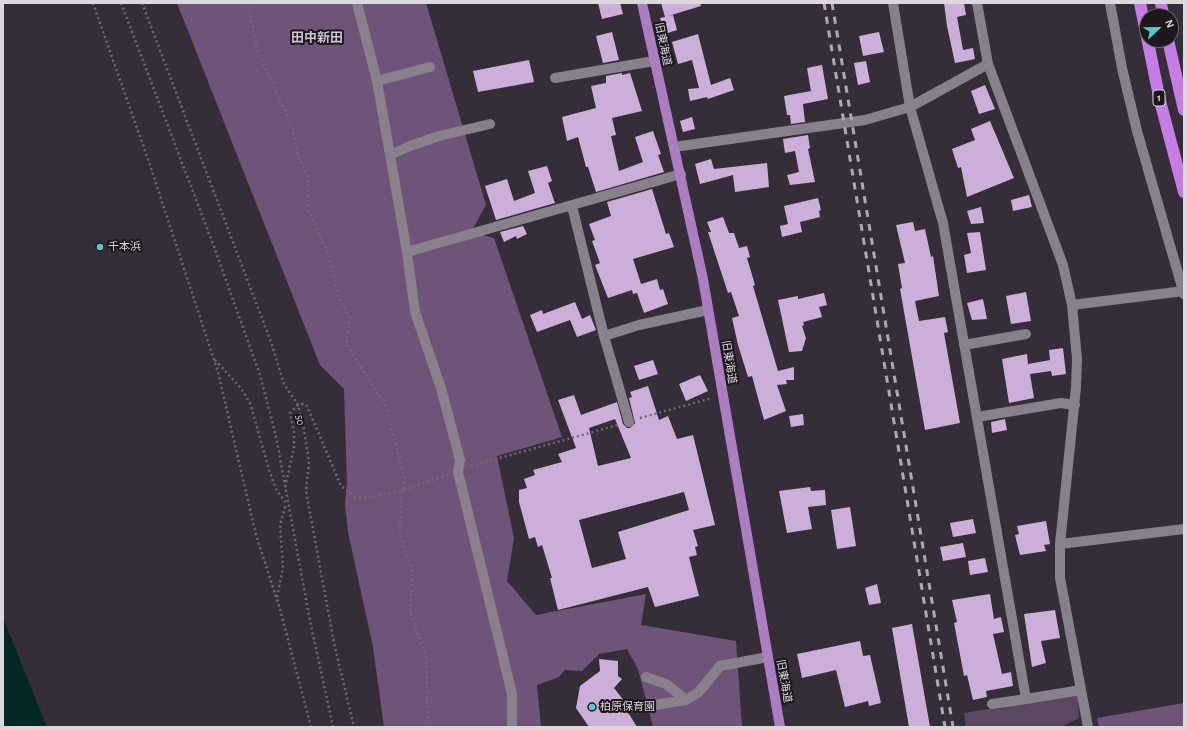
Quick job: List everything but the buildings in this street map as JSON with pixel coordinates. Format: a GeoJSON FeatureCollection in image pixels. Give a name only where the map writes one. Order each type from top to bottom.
{"type":"FeatureCollection","features":[{"type":"Feature","properties":{"kind":"highway","name":"1"},"geometry":{"type":"LineString","coordinates":[[1140,3],[1160,101],[1184,192]]}},
{"type":"Feature","properties":{"kind":"highway","name":"1"},"geometry":{"type":"LineString","coordinates":[[1170,48],[1184,110]]}},
{"type":"Feature","properties":{"kind":"main road","name":"旧東海道"},"geometry":{"type":"LineString","coordinates":[[642,3],[681,174],[708,310],[780,727]]}},
{"type":"Feature","properties":{"kind":"street"},"geometry":{"type":"LineString","coordinates":[[357,3],[377,81],[407,252],[415,312],[440,388],[460,460],[458,472],[512,694],[512,727]]}},
{"type":"Feature","properties":{"kind":"street"},"geometry":{"type":"LineString","coordinates":[[893,3],[910,107],[942,222],[1026,699]]}},
{"type":"Feature","properties":{"kind":"street"},"geometry":{"type":"LineString","coordinates":[[977,3],[988,64],[1063,265],[1072,304],[1077,359],[1074,405],[1060,544],[1060,578],[1088,727]]}},
{"type":"Feature","properties":{"kind":"street"},"geometry":{"type":"LineString","coordinates":[[1072,304],[1184,292],[1137,131],[1122,68],[1110,3]]}},
{"type":"Feature","properties":{"kind":"street"},"geometry":{"type":"LineString","coordinates":[[555,78],[654,61]]}},
{"type":"Feature","properties":{"kind":"street"},"geometry":{"type":"LineString","coordinates":[[674,147],[865,120],[910,107],[988,64]]}},
{"type":"Feature","properties":{"kind":"street"},"geometry":{"type":"LineString","coordinates":[[377,81],[430,67]]}},
{"type":"Feature","properties":{"kind":"street"},"geometry":{"type":"LineString","coordinates":[[390,155],[439,136],[490,124]]}},
{"type":"Feature","properties":{"kind":"street"},"geometry":{"type":"LineString","coordinates":[[407,252],[681,174]]}},
{"type":"Feature","properties":{"kind":"street"},"geometry":{"type":"LineString","coordinates":[[572,206],[604,336],[629,422]]}},
{"type":"Feature","properties":{"kind":"street"},"geometry":{"type":"LineString","coordinates":[[604,336],[639,325],[708,310]]}},
{"type":"Feature","properties":{"kind":"street"},"geometry":{"type":"LineString","coordinates":[[964,345],[1026,334]]}},
{"type":"Feature","properties":{"kind":"street"},"geometry":{"type":"LineString","coordinates":[[977,417],[1061,403],[1074,405]]}},
{"type":"Feature","properties":{"kind":"street"},"geometry":{"type":"LineString","coordinates":[[1060,544],[1184,529]]}},
{"type":"Feature","properties":{"kind":"street"},"geometry":{"type":"LineString","coordinates":[[648,706],[686,700],[699,692],[720,666],[768,657]]}},
{"type":"Feature","properties":{"kind":"street"},"geometry":{"type":"LineString","coordinates":[[646,677],[666,684],[686,700]]}},
{"type":"Feature","properties":{"kind":"street"},"geometry":{"type":"LineString","coordinates":[[992,704],[1081,690]]}},
{"type":"Feature","properties":{"kind":"path"},"geometry":{"type":"LineString","coordinates":[[93,3],[147,158],[213,358],[228,414],[256,535],[277,599],[311,727]]}},
{"type":"Feature","properties":{"kind":"path"},"geometry":{"type":"LineString","coordinates":[[121,3],[251,347],[274,429],[284,488]]}},
{"type":"Feature","properties":{"kind":"path"},"geometry":{"type":"LineString","coordinates":[[142,3],[269,336],[284,384],[298,405],[303,424],[308,461],[306,491],[334,643],[354,727]]}},
{"type":"Feature","properties":{"kind":"path"},"geometry":{"type":"LineString","coordinates":[[244,3],[249,9],[258,52],[293,129],[298,156],[308,176],[308,209],[328,253],[339,299],[350,316],[346,342],[378,395],[384,401],[405,479],[401,502],[400,535],[413,573],[410,611],[426,656],[428,719],[431,727]]}},
{"type":"Feature","properties":{"kind":"path"},"geometry":{"type":"LineString","coordinates":[[213,358],[240,387],[250,403],[270,473],[276,489],[286,503],[333,727]]}},
{"type":"Feature","properties":{"kind":"path"},"geometry":{"type":"LineString","coordinates":[[404,490],[458,472],[470,466],[723,396]]}},
{"type":"Feature","properties":{"kind":"path","name":"50"},"geometry":{"type":"LineString","coordinates":[[277,599],[283,568],[280,525],[286,503],[284,488],[294,448],[294,432],[290,413],[298,405],[303,404],[307,406],[341,486],[356,497],[364,498],[404,490]]}},
{"type":"Feature","properties":{"kind":"shaded area"},"geometry":{"type":"Polygon","coordinates":[[[177,3],[426,3],[486,205],[471,232],[494,238],[562,437],[497,456],[514,538],[507,581],[536,615],[646,594],[641,625],[736,641],[742,727],[653,727],[638,669],[627,649],[599,654],[582,671],[565,670],[559,677],[537,685],[541,727],[384,727],[373,647],[348,532],[345,504],[347,483],[344,389],[320,365],[177,3]]]}},
{"type":"Feature","properties":{"kind":"shaded area"},"geometry":{"type":"Polygon","coordinates":[[[3,618],[47,727],[3,727],[3,618]]]}},
{"type":"Feature","properties":{"kind":"shaded area"},"geometry":{"type":"Polygon","coordinates":[[[1078,694],[1079,718],[1061,727],[966,727],[964,713],[1078,694]]]}},
{"type":"Feature","properties":{"kind":"shaded area"},"geometry":{"type":"Polygon","coordinates":[[[1184,703],[1184,727],[1099,727],[1097,718],[1184,703]]]}},
{"type":"Feature","properties":{"kind":"railway"},"geometry":{"type":"LineString","coordinates":[[824,3],[945,727]]}},
{"type":"Feature","properties":{"kind":"railway"},"geometry":{"type":"LineString","coordinates":[[832,3],[953,727]]}},
{"type":"Feature","properties":{"kind":"place","name":"千本浜"},"geometry":{"type":"Point","coordinates":[100,247]}},
{"type":"Feature","properties":{"kind":"place","name":"柏原保育園"},"geometry":{"type":"Point","coordinates":[592,707]}},
{"type":"Feature","properties":{"kind":"district","name":"田中新田"},"geometry":{"type":"Point","coordinates":[317,38]}}]}
